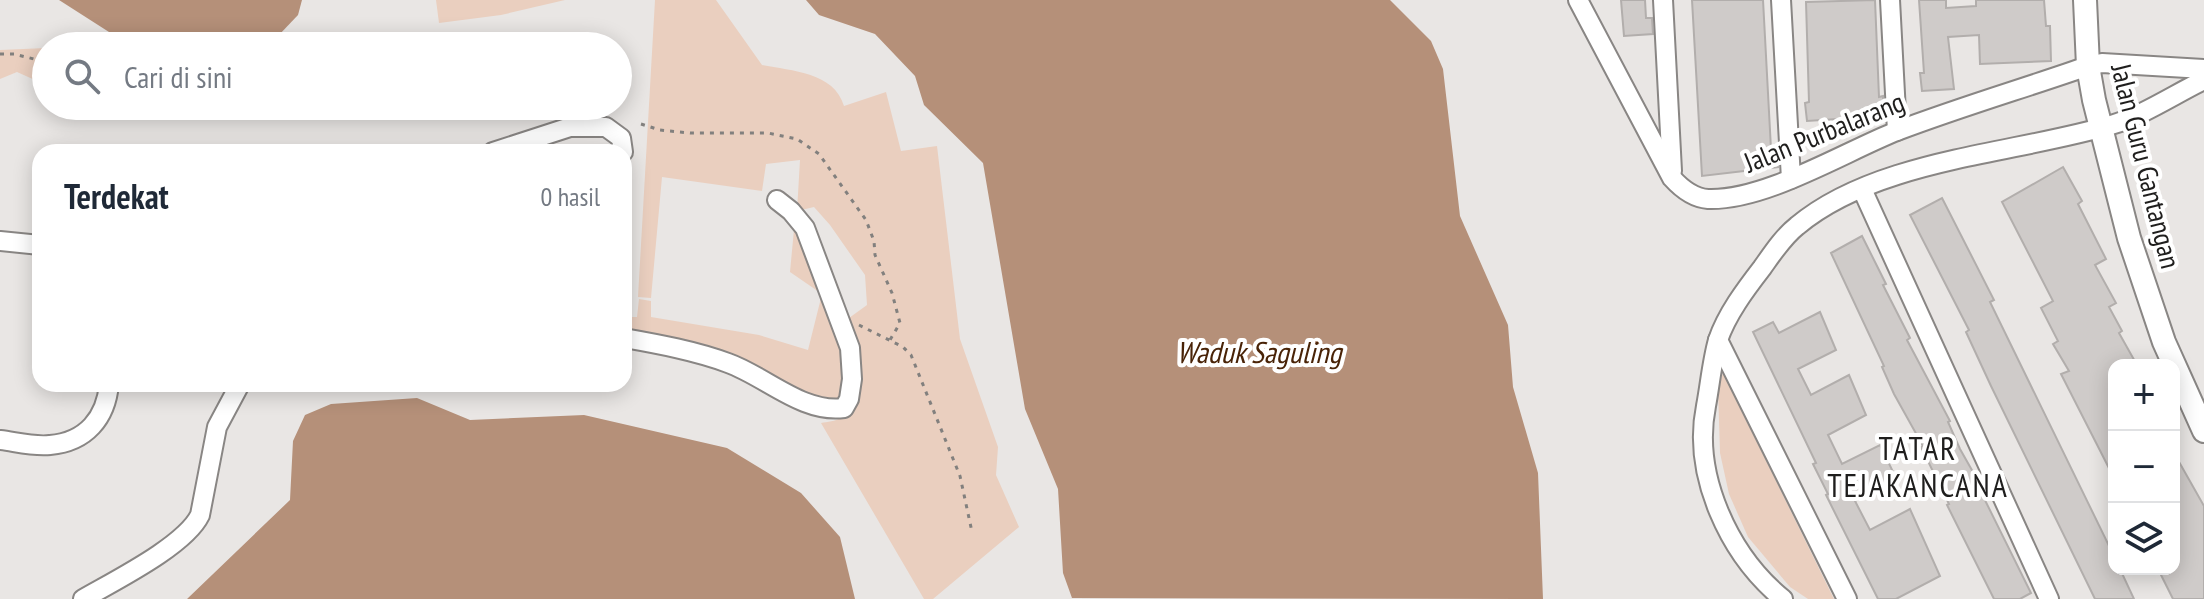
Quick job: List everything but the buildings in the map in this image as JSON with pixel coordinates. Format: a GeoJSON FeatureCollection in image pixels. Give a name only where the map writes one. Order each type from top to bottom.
{"type":"FeatureCollection","features":[{"type":"Feature","properties":{"kind":"street","name":"Jalan Purbalarang"},"geometry":{"type":"LineString","coordinates":[[1578,0],[1672,178],[1683,189],[1705,199],[1733,197],[1791,179],[1897,131],[2095,65]]}},
{"type":"Feature","properties":{"kind":"street"},"geometry":{"type":"LineString","coordinates":[[1663,0],[1672,178]]}},
{"type":"Feature","properties":{"kind":"street"},"geometry":{"type":"LineString","coordinates":[[1781,0],[1791,179]]}},
{"type":"Feature","properties":{"kind":"street"},"geometry":{"type":"LineString","coordinates":[[1890,0],[1897,131]]}},
{"type":"Feature","properties":{"kind":"street","name":"Jalan Guru Gantangan"},"geometry":{"type":"LineString","coordinates":[[2085,0],[2129,238],[2164,342],[2204,431]]}},
{"type":"Feature","properties":{"kind":"street","name":"Jalan Guru Gantangan"},"geometry":{"type":"LineString","coordinates":[[2095,65],[2098,0]]}},
{"type":"Feature","properties":{"kind":"street"},"geometry":{"type":"LineString","coordinates":[[2095,65],[2204,69]]}},
{"type":"Feature","properties":{"kind":"street"},"geometry":{"type":"LineString","coordinates":[[1783,599],[1760,578],[1719,515],[1705,468],[1702,423],[1718,340],[1740,296],[1795,227],[1824,207],[1862,189],[1954,159],[2108,126],[2204,80]]}},
{"type":"Feature","properties":{"kind":"street","name":"Jalan Guru Gantangan"},"geometry":{"type":"LineString","coordinates":[[2108,126],[2176,338],[2204,399]]}},
{"type":"Feature","properties":{"kind":"street"},"geometry":{"type":"LineString","coordinates":[[518,144],[570,127],[606,127],[621,138],[622,144]]}},
{"type":"Feature","properties":{"kind":"street"},"geometry":{"type":"LineString","coordinates":[[1862,189],[2049,599]]}},
{"type":"Feature","properties":{"kind":"street"},"geometry":{"type":"LineString","coordinates":[[632,340],[729,363],[827,410],[844,408],[849,399],[850,348],[805,228],[777,200]]}},
{"type":"Feature","properties":{"kind":"street"},"geometry":{"type":"LineString","coordinates":[[0,241],[32,244]]}},
{"type":"Feature","properties":{"kind":"street"},"geometry":{"type":"LineString","coordinates":[[1718,340],[1847,599]]}},
{"type":"Feature","properties":{"kind":"street"},"geometry":{"type":"LineString","coordinates":[[0,440],[51,445],[86,434],[107,406],[108,392]]}},
{"type":"Feature","properties":{"kind":"street"},"geometry":{"type":"LineString","coordinates":[[83,599],[162,552],[196,523],[217,427],[236,392]]}},
{"type":"Feature","properties":{"kind":"path"},"geometry":{"type":"LineString","coordinates":[[0,54],[32,58]]}},
{"type":"Feature","properties":{"kind":"path"},"geometry":{"type":"LineString","coordinates":[[641,124],[660,130],[690,133],[768,133],[797,139],[819,154],[866,220],[874,241],[875,255],[892,293],[900,323],[890,340]]}},
{"type":"Feature","properties":{"kind":"path"},"geometry":{"type":"LineString","coordinates":[[840,320],[861,325],[911,355],[960,476],[972,532]]}},
{"type":"Feature","properties":{"kind":"shaded area"},"geometry":{"type":"Polygon","coordinates":[[[436,0],[565,0],[501,15],[439,23],[436,0]]]}},
{"type":"Feature","properties":{"kind":"shaded area"},"geometry":{"type":"Polygon","coordinates":[[[655,0],[716,0],[762,65],[822,80],[839,95],[844,106],[886,92],[901,151],[937,146],[960,339],[998,447],[996,475],[1019,527],[933,599],[924,599],[821,423],[840,418],[853,399],[856,371],[849,318],[867,305],[865,275],[814,207],[797,211],[800,160],[766,164],[762,191],[662,177],[651,298],[638,297],[655,0]]]}},
{"type":"Feature","properties":{"kind":"shaded area"},"geometry":{"type":"Polygon","coordinates":[[[32,49],[32,79],[17,72],[0,79],[0,50],[32,49]]]}},
{"type":"Feature","properties":{"kind":"shaded area"},"geometry":{"type":"Polygon","coordinates":[[[795,219],[847,349],[846,387],[838,404],[825,405],[703,347],[632,331],[632,317],[637,317],[639,299],[651,301],[651,317],[759,335],[808,350],[822,294],[790,272],[795,219]]]}},
{"type":"Feature","properties":{"kind":"shaded area"},"geometry":{"type":"Polygon","coordinates":[[[1723,373],[1834,599],[1808,599],[1790,587],[1748,537],[1729,494],[1720,453],[1718,388],[1723,373]]]}},
{"type":"Feature","properties":{"kind":"water"},"geometry":{"type":"Polygon","coordinates":[[[59,0],[302,0],[298,15],[282,32],[109,32],[59,0]]]}},
{"type":"Feature","properties":{"kind":"water","name":"Waduk Saguling"},"geometry":{"type":"Polygon","coordinates":[[[806,0],[1390,0],[1431,41],[1443,69],[1460,216],[1508,325],[1513,387],[1538,473],[1543,599],[1072,598],[1063,573],[1058,489],[1025,409],[983,163],[924,105],[915,76],[875,34],[819,15],[806,0]]]}},
{"type":"Feature","properties":{"kind":"water"},"geometry":{"type":"Polygon","coordinates":[[[417,398],[470,420],[584,415],[727,448],[801,493],[840,537],[855,599],[187,599],[290,500],[293,441],[305,415],[331,404],[417,398]]]}},
{"type":"Feature","properties":{"kind":"district","name":"TATAR TEJAKANCANA"},"geometry":{"type":"Point","coordinates":[1918,468]}}]}
